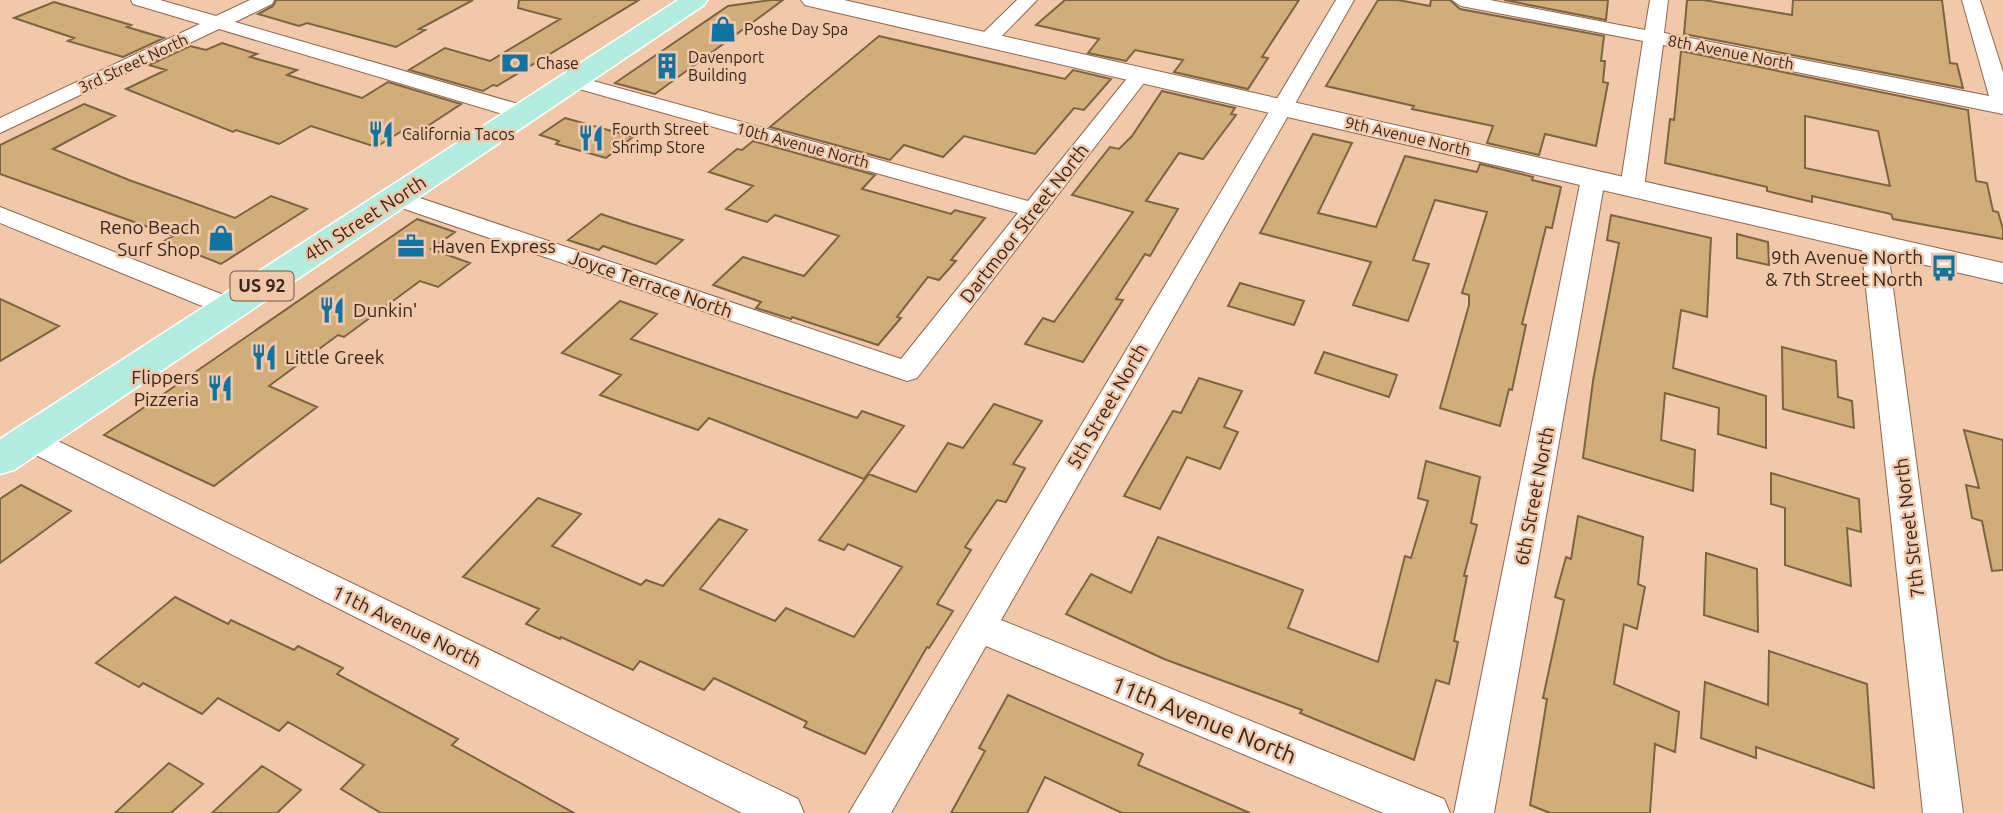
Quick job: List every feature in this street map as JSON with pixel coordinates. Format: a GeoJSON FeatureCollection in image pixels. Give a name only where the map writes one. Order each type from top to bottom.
{"type":"FeatureCollection","features":[{"type":"Feature","properties":{"kind":"main road","name":"4th Street North"},"geometry":{"type":"LineString","coordinates":[[0,459],[695,0]]}},
{"type":"Feature","properties":{"kind":"street"},"geometry":{"type":"LineString","coordinates":[[140,0],[524,113]]}},
{"type":"Feature","properties":{"kind":"street","name":"3rd Street North"},"geometry":{"type":"LineString","coordinates":[[0,126],[265,0]]}},
{"type":"Feature","properties":{"kind":"street","name":"9th Avenue North"},"geometry":{"type":"LineString","coordinates":[[813,0],[2003,273]]}},
{"type":"Feature","properties":{"kind":"street"},"geometry":{"type":"LineString","coordinates":[[987,40],[1028,0]]}},
{"type":"Feature","properties":{"kind":"street","name":"5th Street North"},"geometry":{"type":"LineString","coordinates":[[869,813],[1345,0]]}},
{"type":"Feature","properties":{"kind":"street","name":"8th Avenue North"},"geometry":{"type":"LineString","coordinates":[[1461,0],[2003,106]]}},
{"type":"Feature","properties":{"kind":"street"},"geometry":{"type":"LineString","coordinates":[[1632,188],[1658,0]]}},
{"type":"Feature","properties":{"kind":"street"},"geometry":{"type":"LineString","coordinates":[[1971,0],[2003,106]]}},
{"type":"Feature","properties":{"kind":"street","name":"Dartmoor Street North"},"geometry":{"type":"LineString","coordinates":[[907,371],[1140,75]]}},
{"type":"Feature","properties":{"kind":"street","name":"10th Avenue North"},"geometry":{"type":"LineString","coordinates":[[572,81],[1034,210]]}},
{"type":"Feature","properties":{"kind":"street","name":"6th Street North"},"geometry":{"type":"LineString","coordinates":[[1474,813],[1593,179]]}},
{"type":"Feature","properties":{"kind":"street","name":"Joyce Terrace North"},"geometry":{"type":"LineString","coordinates":[[396,198],[907,371]]}},
{"type":"Feature","properties":{"kind":"street"},"geometry":{"type":"LineString","coordinates":[[0,214],[229,307]]}},
{"type":"Feature","properties":{"kind":"street","name":"7th Street North"},"geometry":{"type":"LineString","coordinates":[[1874,243],[1943,813]]}},
{"type":"Feature","properties":{"kind":"street","name":"11th Avenue North"},"geometry":{"type":"LineString","coordinates":[[30,439],[784,813]]}},
{"type":"Feature","properties":{"kind":"street","name":"11th Avenue North"},"geometry":{"type":"LineString","coordinates":[[978,627],[1430,813]]}},
{"type":"Feature","properties":{"kind":"building"},"geometry":{"type":"Polygon","coordinates":[[[276,0],[473,0],[419,29],[425,30],[396,47],[307,23],[299,26],[258,14],[273,6],[276,0]]]}},
{"type":"Feature","properties":{"kind":"building"},"geometry":{"type":"Polygon","coordinates":[[[519,0],[639,0],[497,86],[493,85],[483,91],[409,70],[445,48],[490,61],[560,19],[518,8],[519,0]]]}},
{"type":"Feature","properties":{"kind":"building"},"geometry":{"type":"Polygon","coordinates":[[[783,0],[655,94],[615,83],[728,6],[783,0]]]}},
{"type":"Feature","properties":{"kind":"building"},"geometry":{"type":"Polygon","coordinates":[[[1065,0],[1299,0],[1262,57],[1268,58],[1248,89],[1174,72],[1183,60],[1135,50],[1126,61],[1088,53],[1099,39],[1036,25],[1065,0]]]}},
{"type":"Feature","properties":{"kind":"building"},"geometry":{"type":"Polygon","coordinates":[[[1378,0],[1398,0],[1430,6],[1431,0],[1450,0],[1460,9],[1604,36],[1601,61],[1605,61],[1603,82],[1608,83],[1596,146],[1545,134],[1539,155],[1487,143],[1493,126],[1412,109],[1414,106],[1326,86],[1378,0]]]}},
{"type":"Feature","properties":{"kind":"building"},"geometry":{"type":"Polygon","coordinates":[[[1504,0],[1608,0],[1606,20],[1504,0]]]}},
{"type":"Feature","properties":{"kind":"building"},"geometry":{"type":"Polygon","coordinates":[[[1687,0],[1704,0],[1792,15],[1793,0],[1942,0],[1950,63],[1957,64],[1963,88],[1684,34],[1687,0]]]}},
{"type":"Feature","properties":{"kind":"building"},"geometry":{"type":"Polygon","coordinates":[[[54,2],[164,38],[123,57],[68,41],[74,38],[14,18],[54,2]]]}},
{"type":"Feature","properties":{"kind":"building"},"geometry":{"type":"Polygon","coordinates":[[[879,36],[1065,79],[1073,70],[1111,79],[1084,110],[1074,108],[1035,154],[964,136],[943,157],[904,145],[890,160],[770,127],[879,36]]]}},
{"type":"Feature","properties":{"kind":"building"},"geometry":{"type":"Polygon","coordinates":[[[222,43],[257,54],[250,57],[297,70],[287,75],[362,98],[388,82],[461,104],[414,135],[402,131],[376,147],[311,126],[279,144],[236,130],[233,132],[126,89],[166,70],[149,65],[190,46],[206,50],[222,43]]]}},
{"type":"Feature","properties":{"kind":"building"},"geometry":{"type":"Polygon","coordinates":[[[1681,51],[1968,110],[1976,181],[1987,183],[1993,211],[1998,212],[2003,229],[2003,239],[1893,219],[1891,214],[1812,196],[1812,202],[1767,191],[1767,187],[1665,163],[1670,119],[1674,120],[1681,51]],[[1805,116],[1805,168],[1890,186],[1878,131],[1805,116]]]}},
{"type":"Feature","properties":{"kind":"building"},"geometry":{"type":"Polygon","coordinates":[[[1162,91],[1235,108],[1231,114],[1236,115],[1203,159],[1179,153],[1146,201],[1178,209],[1150,256],[1145,254],[1116,299],[1123,300],[1083,362],[1025,344],[1043,318],[1054,322],[1133,212],[1072,195],[1110,147],[1119,149],[1132,136],[1162,91]]]}},
{"type":"Feature","properties":{"kind":"building"},"geometry":{"type":"Polygon","coordinates":[[[84,104],[115,116],[53,149],[235,218],[271,196],[307,209],[221,264],[164,241],[173,236],[0,174],[0,145],[84,104]]]}},
{"type":"Feature","properties":{"kind":"building","name":"Fourth Street Shrimp Store"},"geometry":{"type":"Polygon","coordinates":[[[565,118],[633,137],[606,158],[556,144],[559,141],[540,135],[565,118]]]}},
{"type":"Feature","properties":{"kind":"building"},"geometry":{"type":"Polygon","coordinates":[[[1313,134],[1352,143],[1318,213],[1376,227],[1405,156],[1477,172],[1480,164],[1561,187],[1552,228],[1546,227],[1522,324],[1526,325],[1512,390],[1509,389],[1500,426],[1440,408],[1469,305],[1469,295],[1462,293],[1487,212],[1435,200],[1413,260],[1429,264],[1408,321],[1353,305],[1371,262],[1260,233],[1313,134]]]}},
{"type":"Feature","properties":{"kind":"building"},"geometry":{"type":"Polygon","coordinates":[[[753,141],[875,175],[862,189],[951,214],[955,210],[985,218],[951,260],[956,261],[939,280],[928,277],[897,317],[901,318],[878,345],[756,308],[761,302],[713,285],[743,257],[804,276],[839,236],[775,215],[767,222],[726,209],[753,186],[709,172],[737,149],[742,150],[753,141]]]}},
{"type":"Feature","properties":{"kind":"building"},"geometry":{"type":"Polygon","coordinates":[[[601,214],[683,240],[656,264],[603,246],[599,250],[568,240],[601,214]]]}},
{"type":"Feature","properties":{"kind":"building"},"geometry":{"type":"Polygon","coordinates":[[[1611,215],[1711,238],[1707,317],[1681,310],[1673,368],[1766,396],[1766,448],[1718,434],[1719,408],[1665,393],[1661,440],[1695,450],[1693,491],[1583,458],[1593,381],[1619,243],[1607,240],[1611,215]]]}},
{"type":"Feature","properties":{"kind":"building"},"geometry":{"type":"Polygon","coordinates":[[[417,219],[455,232],[431,249],[470,263],[438,287],[420,281],[344,337],[338,335],[269,386],[317,407],[214,486],[104,435],[417,219]]]}},
{"type":"Feature","properties":{"kind":"building"},"geometry":{"type":"Polygon","coordinates":[[[1737,234],[1768,242],[1769,265],[1737,258],[1737,234]]]}},
{"type":"Feature","properties":{"kind":"building"},"geometry":{"type":"Polygon","coordinates":[[[1240,283],[1304,301],[1294,325],[1228,306],[1240,283]]]}},
{"type":"Feature","properties":{"kind":"building"},"geometry":{"type":"Polygon","coordinates":[[[0,299],[59,326],[0,361],[0,299]]]}},
{"type":"Feature","properties":{"kind":"building"},"geometry":{"type":"Polygon","coordinates":[[[620,301],[657,314],[631,339],[857,418],[862,411],[904,426],[864,479],[709,418],[698,430],[600,395],[621,375],[562,353],[620,301]]]}},
{"type":"Feature","properties":{"kind":"building"},"geometry":{"type":"Polygon","coordinates":[[[1782,347],[1836,361],[1838,397],[1852,401],[1854,428],[1783,409],[1782,347]]]}},
{"type":"Feature","properties":{"kind":"building"},"geometry":{"type":"Polygon","coordinates":[[[1324,352],[1397,375],[1389,397],[1315,373],[1324,352]]]}},
{"type":"Feature","properties":{"kind":"building"},"geometry":{"type":"Polygon","coordinates":[[[1199,378],[1242,391],[1224,427],[1238,432],[1220,469],[1187,457],[1160,509],[1124,496],[1173,411],[1181,413],[1199,378]]]}},
{"type":"Feature","properties":{"kind":"building"},"geometry":{"type":"Polygon","coordinates":[[[994,404],[1042,421],[1013,464],[1025,468],[1006,502],[997,500],[965,547],[971,550],[937,604],[953,611],[929,648],[927,647],[865,754],[804,727],[807,722],[714,678],[704,690],[640,661],[633,670],[561,637],[560,639],[526,624],[539,609],[463,577],[538,498],[581,514],[552,546],[641,585],[646,580],[663,586],[719,519],[747,530],[700,589],[775,621],[786,608],[854,637],[902,567],[848,544],[844,550],[819,540],[869,474],[916,492],[948,443],[963,448],[994,404]]]}},
{"type":"Feature","properties":{"kind":"building"},"geometry":{"type":"Polygon","coordinates":[[[1964,430],[2003,440],[2003,570],[1992,571],[1982,521],[1972,518],[1966,485],[1979,488],[1964,430]]]}},
{"type":"Feature","properties":{"kind":"building"},"geometry":{"type":"Polygon","coordinates":[[[1426,461],[1480,477],[1471,523],[1477,525],[1464,576],[1467,576],[1454,641],[1458,642],[1449,684],[1436,680],[1414,760],[1300,713],[1302,710],[1164,659],[1066,614],[1091,574],[1131,593],[1158,537],[1303,590],[1288,628],[1378,662],[1405,556],[1411,558],[1428,501],[1418,498],[1426,461]]]}},
{"type":"Feature","properties":{"kind":"building"},"geometry":{"type":"Polygon","coordinates":[[[1771,473],[1859,499],[1861,532],[1847,528],[1851,586],[1785,565],[1785,508],[1771,504],[1771,473]]]}},
{"type":"Feature","properties":{"kind":"building"},"geometry":{"type":"Polygon","coordinates":[[[21,485],[71,511],[0,563],[0,499],[21,485]]]}},
{"type":"Feature","properties":{"kind":"building"},"geometry":{"type":"Polygon","coordinates":[[[1578,516],[1643,537],[1638,584],[1645,587],[1637,629],[1624,624],[1614,684],[1679,712],[1675,752],[1655,744],[1650,813],[1550,813],[1530,805],[1547,699],[1543,698],[1564,600],[1555,597],[1566,557],[1571,559],[1578,516]]]}},
{"type":"Feature","properties":{"kind":"building"},"geometry":{"type":"Polygon","coordinates":[[[1706,553],[1757,569],[1758,632],[1704,615],[1706,553]]]}},
{"type":"Feature","properties":{"kind":"building"},"geometry":{"type":"Polygon","coordinates":[[[175,597],[228,624],[231,620],[294,650],[298,646],[343,668],[337,674],[458,739],[452,745],[574,813],[381,813],[341,789],[364,765],[288,722],[279,731],[218,698],[202,714],[143,683],[139,687],[96,663],[175,597]]]}},
{"type":"Feature","properties":{"kind":"building"},"geometry":{"type":"Polygon","coordinates":[[[1769,651],[1867,684],[1874,788],[1756,747],[1756,758],[1701,738],[1705,682],[1768,705],[1769,651]]]}},
{"type":"Feature","properties":{"kind":"building"},"geometry":{"type":"Polygon","coordinates":[[[1008,695],[1143,754],[1138,765],[1250,813],[1122,813],[1045,777],[1027,813],[951,813],[985,751],[979,748],[1008,695]]]}},
{"type":"Feature","properties":{"kind":"building"},"geometry":{"type":"Polygon","coordinates":[[[169,763],[203,784],[171,813],[115,813],[169,763]]]}},
{"type":"Feature","properties":{"kind":"building"},"geometry":{"type":"Polygon","coordinates":[[[262,766],[301,790],[277,813],[212,813],[262,766]]]}},
{"type":"Feature","properties":{"kind":"place","name":"Poshe Day Spa"},"geometry":{"type":"Point","coordinates":[723,29]}},
{"type":"Feature","properties":{"kind":"place","name":"Chase"},"geometry":{"type":"Point","coordinates":[515,63]}},
{"type":"Feature","properties":{"kind":"place","name":"Davenport Building"},"geometry":{"type":"Point","coordinates":[667,66]}},
{"type":"Feature","properties":{"kind":"place","name":"California Tacos"},"geometry":{"type":"Point","coordinates":[381,134]}},
{"type":"Feature","properties":{"kind":"place","name":"Fourth Street Shrimp Store"},"geometry":{"type":"Point","coordinates":[591,138]}},
{"type":"Feature","properties":{"kind":"place","name":"Reno Beach Surf Shop"},"geometry":{"type":"Point","coordinates":[221,238]}},
{"type":"Feature","properties":{"kind":"place","name":"Haven Express"},"geometry":{"type":"Point","coordinates":[411,246]}},
{"type":"Feature","properties":{"kind":"place","name":"9th Avenue North & 7th Street North"},"geometry":{"type":"Point","coordinates":[1944,268]}},
{"type":"Feature","properties":{"kind":"place","name":"Dunkin'"},"geometry":{"type":"Point","coordinates":[332,310]}},
{"type":"Feature","properties":{"kind":"place","name":"Little Greek"},"geometry":{"type":"Point","coordinates":[264,357]}},
{"type":"Feature","properties":{"kind":"place","name":"Flippers Pizzeria"},"geometry":{"type":"Point","coordinates":[220,388]}}]}
